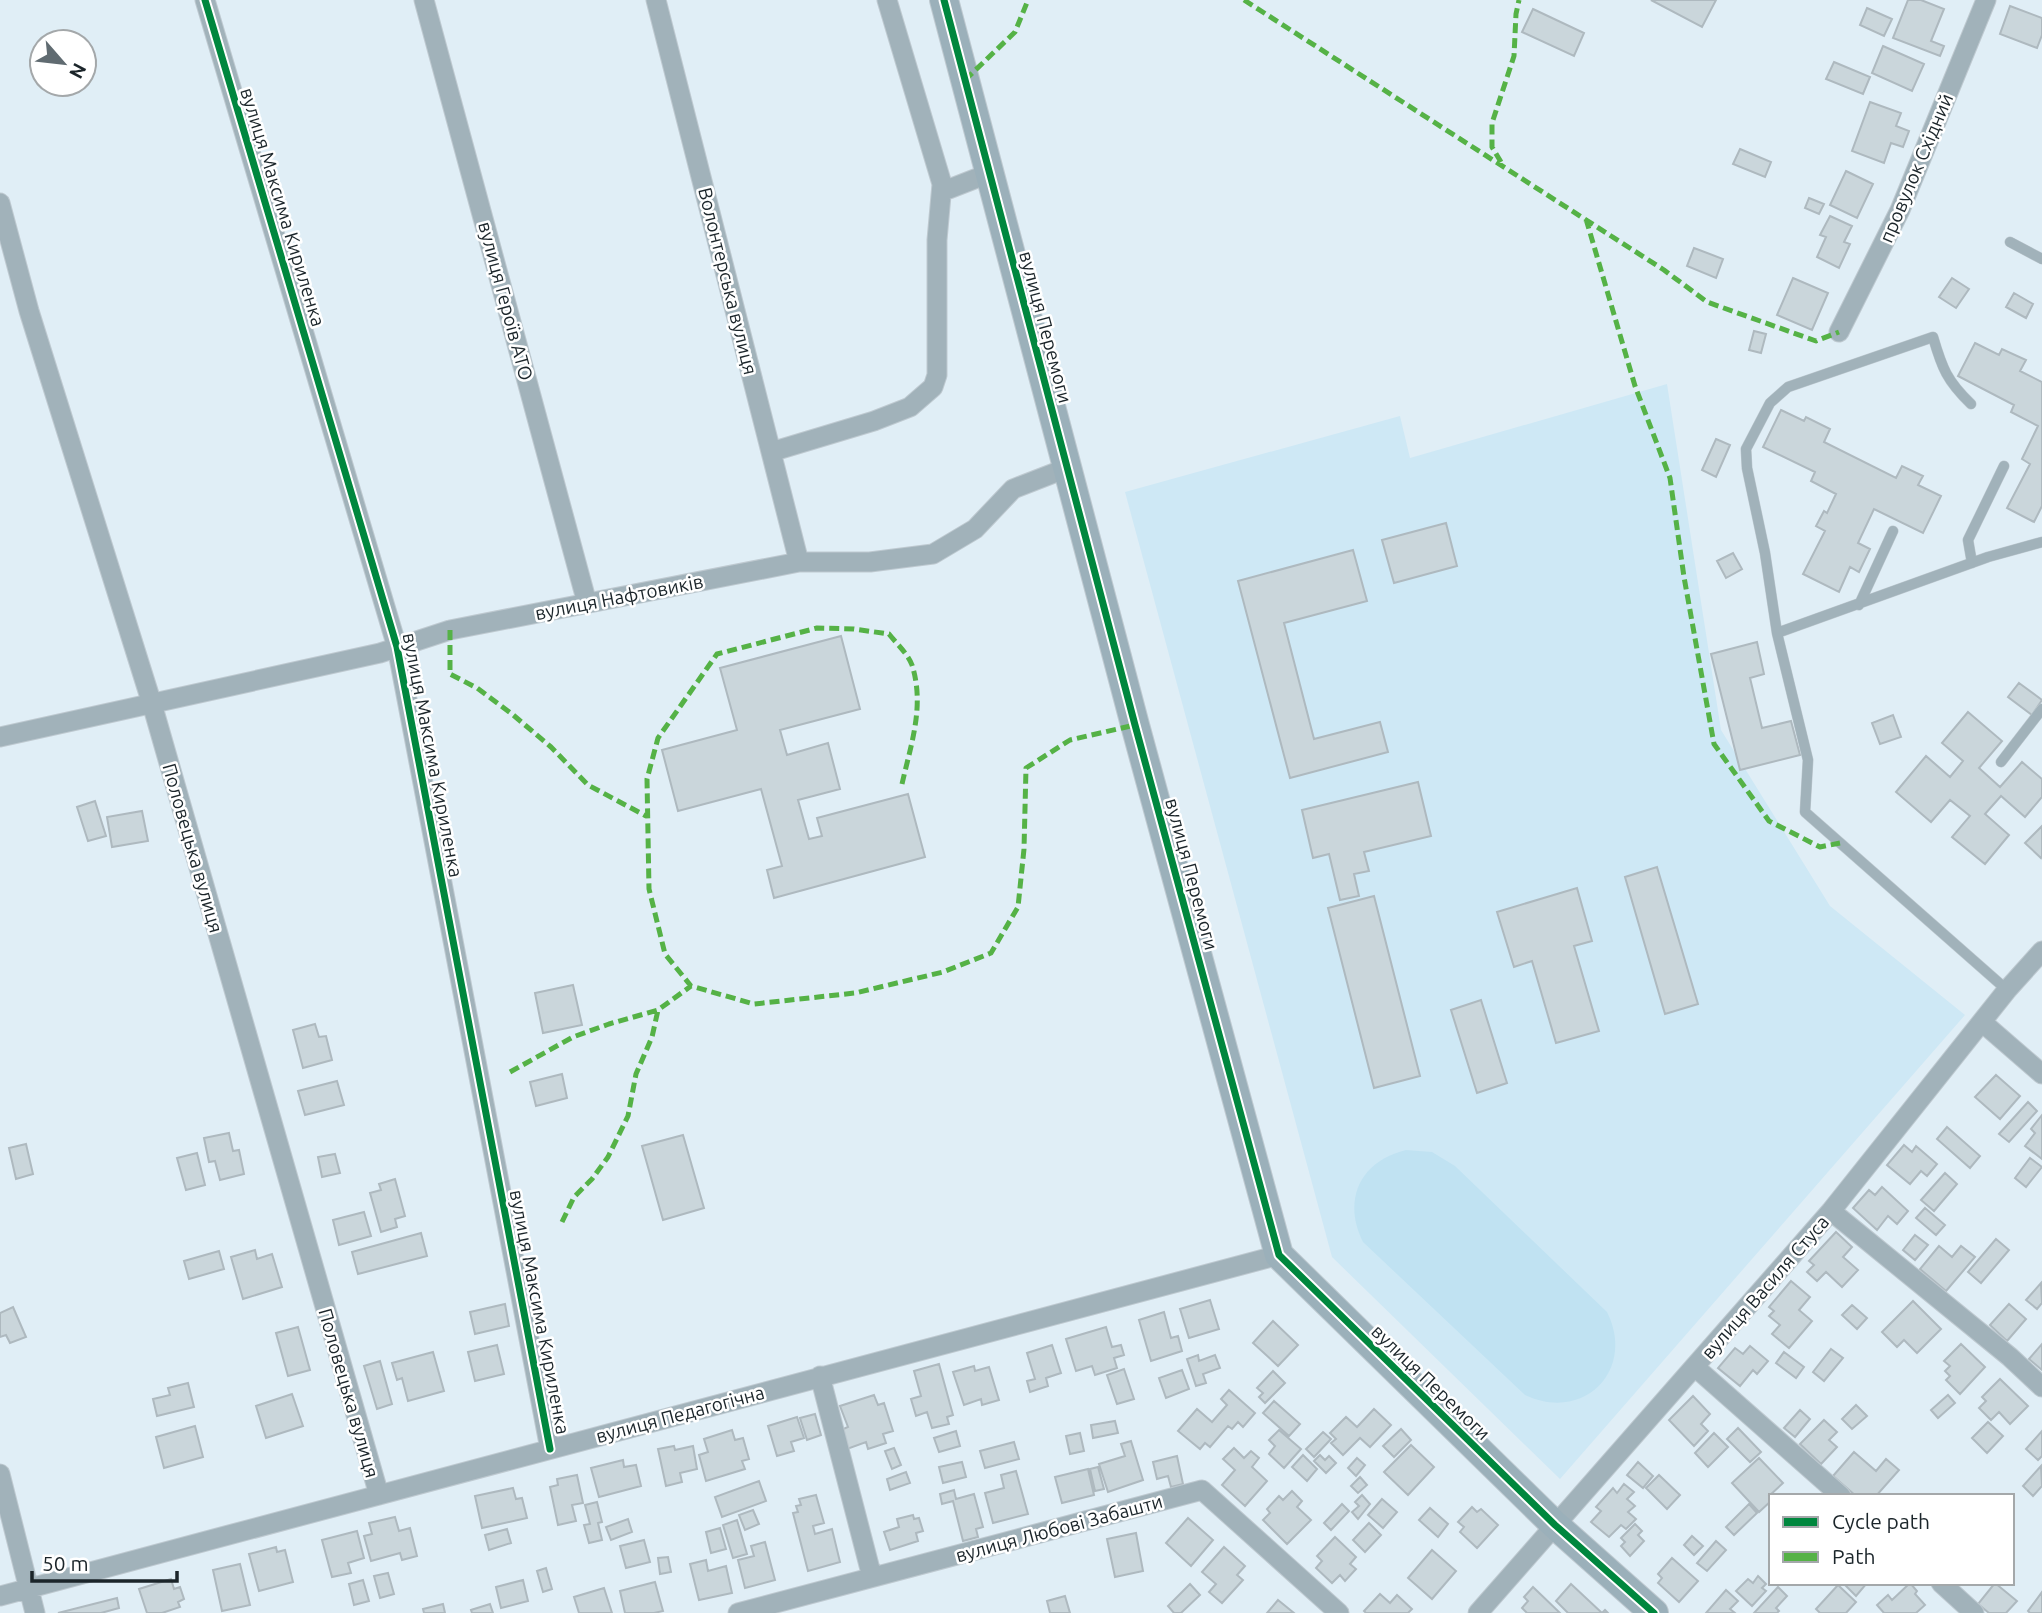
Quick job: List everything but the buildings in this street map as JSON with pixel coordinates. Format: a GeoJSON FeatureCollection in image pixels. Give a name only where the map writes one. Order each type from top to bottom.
{"type":"FeatureCollection","features":[{"type":"Feature","properties":{"kind":"street","name":"вулиця Максима Кириленка"},"geometry":{"type":"LineString","coordinates":[[205,0],[397,647],[550,1449]]}},
{"type":"Feature","properties":{"kind":"street","name":"вулиця Героїв АТО"},"geometry":{"type":"LineString","coordinates":[[424,0],[587,603]]}},
{"type":"Feature","properties":{"kind":"street","name":"Волонтерська вулиця"},"geometry":{"type":"LineString","coordinates":[[656,0],[799,562]]}},
{"type":"Feature","properties":{"kind":"street"},"geometry":{"type":"LineString","coordinates":[[771,452],[911,407],[933,387],[937,375],[937,240],[942,184],[887,0]]}},
{"type":"Feature","properties":{"kind":"street","name":"вулиця Перемоги"},"geometry":{"type":"LineString","coordinates":[[944,0],[1279,1255],[1555,1525],[1654,1613]]}},
{"type":"Feature","properties":{"kind":"street","name":"провулок Східний"},"geometry":{"type":"LineString","coordinates":[[1839,332],[1900,210],[1986,0]]}},
{"type":"Feature","properties":{"kind":"street"},"geometry":{"type":"LineString","coordinates":[[942,184],[949,189],[990,173]]}},
{"type":"Feature","properties":{"kind":"street","name":"Половецька вулиця"},"geometry":{"type":"LineString","coordinates":[[0,203],[29,311],[152,704],[379,1495]]}},
{"type":"Feature","properties":{"kind":"street","name":"вулиця Нафтовиків"},"geometry":{"type":"LineString","coordinates":[[0,737],[380,653],[450,630],[587,603],[799,562],[870,562],[933,554],[975,529],[1013,488],[1067,468]]}},
{"type":"Feature","properties":{"kind":"street","name":"вулиця Василя Стуса"},"geometry":{"type":"LineString","coordinates":[[1478,1613],[1830,1211],[2007,990],[2042,951]]}},
{"type":"Feature","properties":{"kind":"street"},"geometry":{"type":"LineString","coordinates":[[1982,1022],[2042,1074]]}},
{"type":"Feature","properties":{"kind":"street"},"geometry":{"type":"LineString","coordinates":[[1830,1211],[2010,1357],[2042,1387]]}},
{"type":"Feature","properties":{"kind":"street","name":"вулиця Педагогічна"},"geometry":{"type":"LineString","coordinates":[[0,1596],[1279,1255]]}},
{"type":"Feature","properties":{"kind":"street"},"geometry":{"type":"LineString","coordinates":[[1695,1367],[1839,1494]]}},
{"type":"Feature","properties":{"kind":"street"},"geometry":{"type":"LineString","coordinates":[[820,1376],[872,1577]]}},
{"type":"Feature","properties":{"kind":"street"},"geometry":{"type":"LineString","coordinates":[[0,1475],[35,1613]]}},
{"type":"Feature","properties":{"kind":"street","name":"вулиця Любові Забашти"},"geometry":{"type":"LineString","coordinates":[[738,1613],[1202,1490],[1339,1613]]}},
{"type":"Feature","properties":{"kind":"street"},"geometry":{"type":"LineString","coordinates":[[1943,1585],[1974,1613]]}},
{"type":"Feature","properties":{"kind":"lane"},"geometry":{"type":"LineString","coordinates":[[2010,242],[2042,259]]}},
{"type":"Feature","properties":{"kind":"lane"},"geometry":{"type":"LineString","coordinates":[[1971,404],[1953,386],[1941,364],[1933,337],[1788,387],[1770,403],[1746,449],[1746,458],[1777,633],[1808,760],[1805,812],[2007,990]]}},
{"type":"Feature","properties":{"kind":"lane"},"geometry":{"type":"LineString","coordinates":[[1972,563],[1968,540],[2004,466]]}},
{"type":"Feature","properties":{"kind":"lane"},"geometry":{"type":"LineString","coordinates":[[1859,604],[1893,531]]}},
{"type":"Feature","properties":{"kind":"lane"},"geometry":{"type":"LineString","coordinates":[[1777,633],[1972,563],[2042,542]]}},
{"type":"Feature","properties":{"kind":"lane"},"geometry":{"type":"LineString","coordinates":[[2001,762],[2042,709]]}},
{"type":"Feature","properties":{"kind":"shaded area"},"geometry":{"type":"Polygon","coordinates":[[[1667,384],[1721,730],[1830,906],[1965,1015],[1560,1479],[1332,1257],[1125,492],[1400,416],[1410,458],[1667,384]]]}},
{"type":"Feature","properties":{"kind":"shaded area"},"geometry":{"type":"Polygon","coordinates":[[[1406,1150],[1432,1152],[1455,1166],[1607,1312],[1614,1333],[1615,1353],[1609,1371],[1599,1386],[1585,1396],[1567,1402],[1547,1402],[1525,1395],[1363,1242],[1354,1211],[1359,1184],[1377,1163],[1406,1150]]]}},
{"type":"Feature","properties":{"kind":"marked path"},"geometry":{"type":"LineString","coordinates":[[965,80],[1015,32],[1028,0]]}},
{"type":"Feature","properties":{"kind":"marked path"},"geometry":{"type":"LineString","coordinates":[[1244,0],[1664,270],[1707,302],[1816,341],[1839,332]]}},
{"type":"Feature","properties":{"kind":"marked path"},"geometry":{"type":"LineString","coordinates":[[1501,162],[1492,147],[1492,123],[1514,56],[1519,0]]}},
{"type":"Feature","properties":{"kind":"marked path"},"geometry":{"type":"LineString","coordinates":[[1586,219],[1635,386],[1670,478],[1684,577],[1714,744],[1769,821],[1820,847],[1840,843]]}},
{"type":"Feature","properties":{"kind":"marked path"},"geometry":{"type":"LineString","coordinates":[[902,784],[913,740],[917,710],[916,680],[910,661],[889,634],[817,628],[717,654],[658,738],[647,779],[649,889],[665,954],[691,986],[754,1004],[855,993],[943,972],[991,953],[1018,907],[1024,849],[1026,768],[1070,740],[1135,725]]}},
{"type":"Feature","properties":{"kind":"marked path"},"geometry":{"type":"LineString","coordinates":[[450,630],[450,674],[477,688],[512,714],[551,747],[588,785],[646,816]]}},
{"type":"Feature","properties":{"kind":"marked path"},"geometry":{"type":"LineString","coordinates":[[510,1072],[573,1037],[658,1010],[691,986]]}},
{"type":"Feature","properties":{"kind":"marked path"},"geometry":{"type":"LineString","coordinates":[[562,1222],[574,1197],[608,1157],[628,1116],[636,1074],[652,1037],[658,1010]]}},
{"type":"Feature","properties":{"kind":"cycle path"},"geometry":{"type":"LineString","coordinates":[[205,0],[397,647],[550,1449]]}},
{"type":"Feature","properties":{"kind":"cycle path"},"geometry":{"type":"LineString","coordinates":[[944,0],[1135,725],[1279,1255],[1555,1525],[1654,1613]]}}]}
